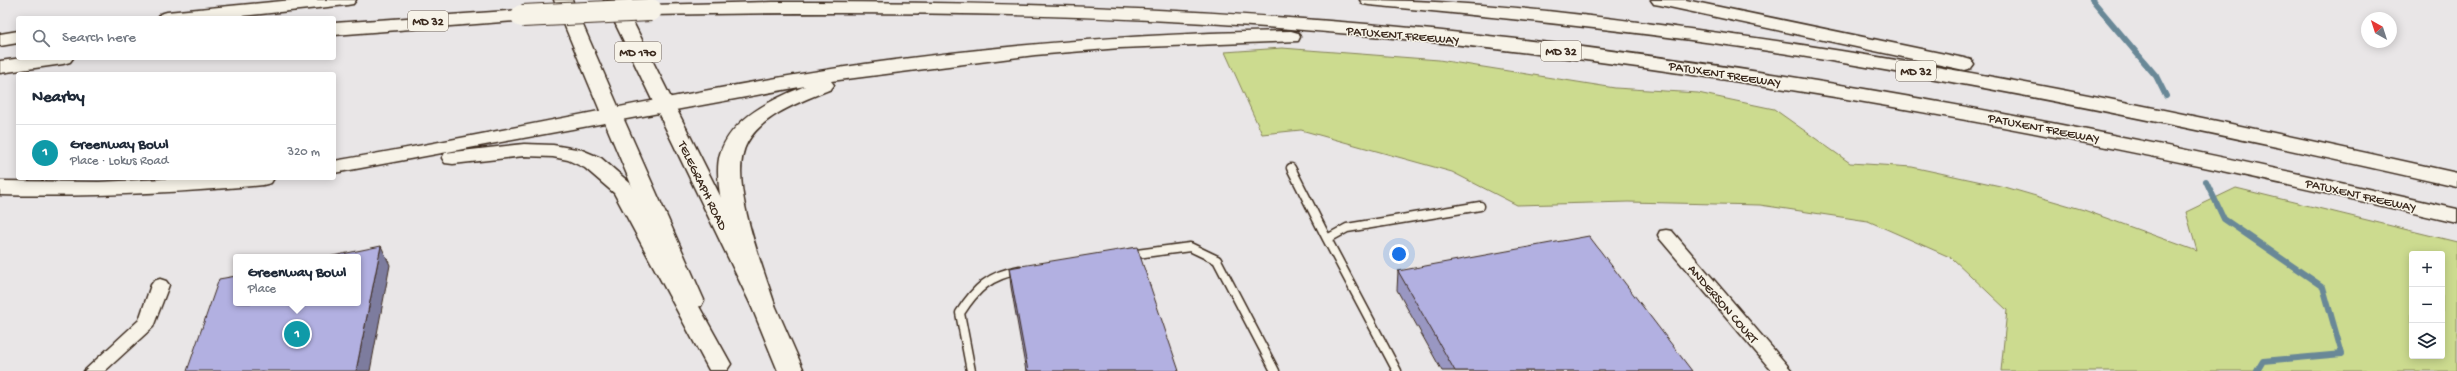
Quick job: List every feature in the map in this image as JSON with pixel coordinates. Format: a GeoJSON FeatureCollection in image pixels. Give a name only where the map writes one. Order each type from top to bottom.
{"type":"FeatureCollection","features":[{"type":"Feature","properties":{"kind":"main road"},"geometry":{"type":"LineString","coordinates":[[187,16],[347,0]]}},
{"type":"Feature","properties":{"kind":"main road"},"geometry":{"type":"LineString","coordinates":[[563,0],[720,368]]}},
{"type":"Feature","properties":{"kind":"main road","name":"TELEGRAPH ROAD"},"geometry":{"type":"LineString","coordinates":[[613,0],[763,304],[791,371]]}},
{"type":"Feature","properties":{"kind":"main road","name":"MD 32"},"geometry":{"type":"LineString","coordinates":[[1369,0],[1610,25],[1882,64],[2177,119],[2457,180]]}},
{"type":"Feature","properties":{"kind":"main road"},"geometry":{"type":"LineString","coordinates":[[1660,0],[2364,150],[2457,176]]}},
{"type":"Feature","properties":{"kind":"main road","name":"PATUXENT FREEWAY"},"geometry":{"type":"LineString","coordinates":[[336,29],[522,16],[652,10],[907,7],[1102,12],[1232,19],[1389,32],[1489,42],[1737,74],[2025,123],[2186,155],[2457,216]]}},
{"type":"Feature","properties":{"kind":"main road"},"geometry":{"type":"LineString","coordinates":[[0,40],[16,37]]}},
{"type":"Feature","properties":{"kind":"main road"},"geometry":{"type":"LineString","coordinates":[[336,168],[664,104],[796,81],[925,62],[1101,42],[1221,37],[1302,37],[1387,41],[1737,74]]}},
{"type":"Feature","properties":{"kind":"main road"},"geometry":{"type":"LineString","coordinates":[[0,67],[49,60]]}},
{"type":"Feature","properties":{"kind":"main road"},"geometry":{"type":"LineString","coordinates":[[763,304],[730,190],[728,170],[731,153],[744,132],[775,108],[803,93],[841,81],[925,62]]}},
{"type":"Feature","properties":{"kind":"main road"},"geometry":{"type":"LineString","coordinates":[[336,171],[524,150],[553,151],[574,155],[593,163],[623,190],[720,368]]}},
{"type":"Feature","properties":{"kind":"main road"},"geometry":{"type":"LineString","coordinates":[[0,188],[120,189],[182,186],[243,180]]}},
{"type":"Feature","properties":{"kind":"street","name":"ANDERSON COURT"},"geometry":{"type":"LineString","coordinates":[[1666,235],[1783,371]]}},
{"type":"Feature","properties":{"kind":"street"},"geometry":{"type":"LineString","coordinates":[[93,371],[147,323],[160,285]]}},
{"type":"Feature","properties":{"kind":"lane"},"geometry":{"type":"LineString","coordinates":[[1291,168],[1396,371]]}},
{"type":"Feature","properties":{"kind":"lane"},"geometry":{"type":"LineString","coordinates":[[1327,239],[1347,228],[1480,206]]}},
{"type":"Feature","properties":{"kind":"lane"},"geometry":{"type":"LineString","coordinates":[[1121,256],[1190,247],[1217,260],[1275,371]]}},
{"type":"Feature","properties":{"kind":"lane"},"geometry":{"type":"LineString","coordinates":[[971,371],[960,313],[974,290],[999,273],[1030,269]]}},
{"type":"Feature","properties":{"kind":"green space"},"geometry":{"type":"Polygon","coordinates":[[[1282,48],[1439,60],[1615,88],[1698,93],[1774,109],[1850,163],[1912,167],[2005,187],[2084,210],[2197,251],[2186,212],[2236,188],[2457,242],[2457,371],[2001,371],[2007,310],[1952,258],[1868,221],[1760,205],[1628,202],[1517,205],[1452,172],[1301,130],[1262,134],[1225,52],[1282,48]]]}},
{"type":"Feature","properties":{"kind":"building"},"geometry":{"type":"Polygon","coordinates":[[[1589,236],[1692,371],[1455,371],[1398,271],[1589,236]]]}},
{"type":"Feature","properties":{"kind":"building"},"geometry":{"type":"Polygon","coordinates":[[[381,246],[356,371],[187,371],[219,279],[233,277],[233,306],[361,306],[361,254],[342,254],[381,246]]]}},
{"type":"Feature","properties":{"kind":"building"},"geometry":{"type":"Polygon","coordinates":[[[1137,247],[1179,371],[1028,371],[1009,268],[1137,247]]]}},
{"type":"Feature","properties":{"kind":"waterway"},"geometry":{"type":"LineString","coordinates":[[2092,0],[2156,76],[2166,96]]}},
{"type":"Feature","properties":{"kind":"waterway"},"geometry":{"type":"LineString","coordinates":[[2206,181],[2224,219],[2323,287],[2342,354],[2263,361],[2257,371]]}},
{"type":"Feature","properties":{"kind":"place","name":"Greenway Bowl"},"geometry":{"type":"Point","coordinates":[297,334]}}]}
